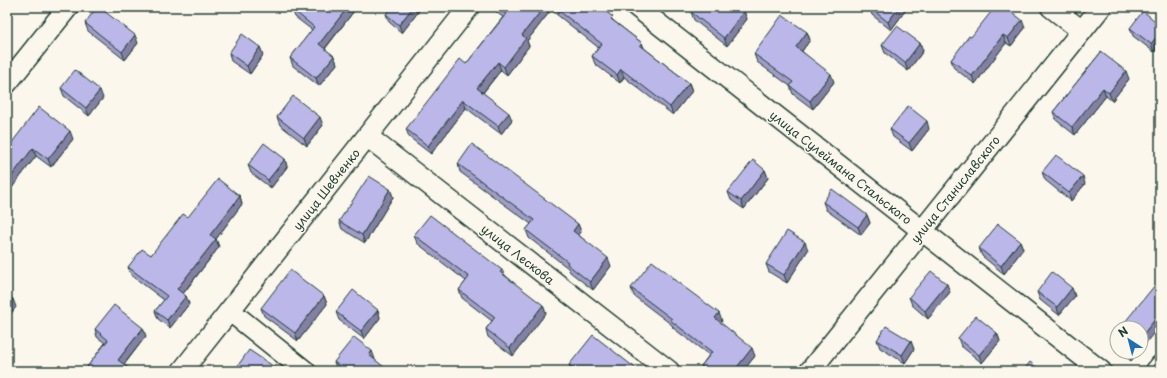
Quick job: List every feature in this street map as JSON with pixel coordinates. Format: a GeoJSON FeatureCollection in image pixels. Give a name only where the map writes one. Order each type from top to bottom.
{"type":"FeatureCollection","features":[{"type":"Feature","properties":{"kind":"street"},"geometry":{"type":"LineString","coordinates":[[7,83],[68,7]]}},
{"type":"Feature","properties":{"kind":"street","name":"улица Шевченко"},"geometry":{"type":"LineString","coordinates":[[182,371],[469,7]]}},
{"type":"Feature","properties":{"kind":"street","name":"улица Сулеймана Стальского"},"geometry":{"type":"LineString","coordinates":[[637,7],[1101,371]]}},
{"type":"Feature","properties":{"kind":"street"},"geometry":{"type":"LineString","coordinates":[[1051,7],[1082,31]]}},
{"type":"Feature","properties":{"kind":"street","name":"улица Станиславского"},"geometry":{"type":"LineString","coordinates":[[810,371],[921,230],[1101,7]]}},
{"type":"Feature","properties":{"kind":"street","name":"улица Лескова"},"geometry":{"type":"LineString","coordinates":[[368,137],[669,371]]}},
{"type":"Feature","properties":{"kind":"street"},"geometry":{"type":"LineString","coordinates":[[230,311],[305,371]]}},
{"type":"Feature","properties":{"kind":"street"},"geometry":{"type":"LineString","coordinates":[[1156,371],[1160,366]]}},
{"type":"Feature","properties":{"kind":"building"},"geometry":{"type":"Polygon","coordinates":[[[97,7],[135,35],[122,52],[85,23],[97,7]]]}},
{"type":"Feature","properties":{"kind":"building"},"geometry":{"type":"Polygon","coordinates":[[[294,7],[348,7],[319,44],[334,56],[316,78],[290,58],[314,27],[292,9],[294,7]]]}},
{"type":"Feature","properties":{"kind":"building"},"geometry":{"type":"Polygon","coordinates":[[[392,7],[413,7],[399,25],[386,14],[392,7]]]}},
{"type":"Feature","properties":{"kind":"building"},"geometry":{"type":"Polygon","coordinates":[[[497,7],[544,7],[522,35],[526,38],[504,67],[498,62],[477,88],[509,113],[498,126],[463,100],[428,146],[406,129],[460,59],[466,64],[506,14],[497,7]]]}},
{"type":"Feature","properties":{"kind":"building"},"geometry":{"type":"Polygon","coordinates":[[[554,7],[600,7],[613,17],[611,19],[642,43],[640,45],[689,83],[670,107],[621,69],[617,75],[592,56],[602,44],[554,7]]]}},
{"type":"Feature","properties":{"kind":"building"},"geometry":{"type":"Polygon","coordinates":[[[695,7],[739,7],[744,11],[724,38],[691,12],[695,7]]]}},
{"type":"Feature","properties":{"kind":"building"},"geometry":{"type":"Polygon","coordinates":[[[869,7],[899,7],[888,22],[869,7]]]}},
{"type":"Feature","properties":{"kind":"building"},"geometry":{"type":"Polygon","coordinates":[[[995,7],[1005,7],[1022,20],[1008,38],[1003,35],[972,76],[951,60],[969,36],[971,37],[995,7]]]}},
{"type":"Feature","properties":{"kind":"building"},"geometry":{"type":"Polygon","coordinates":[[[1143,11],[1160,25],[1160,32],[1151,44],[1130,28],[1143,11]]]}},
{"type":"Feature","properties":{"kind":"building"},"geometry":{"type":"Polygon","coordinates":[[[782,15],[807,32],[796,47],[831,74],[810,101],[790,86],[793,82],[754,54],[782,15]]]}},
{"type":"Feature","properties":{"kind":"building"},"geometry":{"type":"Polygon","coordinates":[[[897,26],[920,43],[905,63],[882,45],[897,26]]]}},
{"type":"Feature","properties":{"kind":"building"},"geometry":{"type":"Polygon","coordinates":[[[242,34],[260,47],[247,66],[229,53],[242,34]]]}},
{"type":"Feature","properties":{"kind":"building"},"geometry":{"type":"Polygon","coordinates":[[[1101,52],[1126,71],[1109,93],[1103,88],[1072,127],[1053,112],[1101,52]]]}},
{"type":"Feature","properties":{"kind":"building"},"geometry":{"type":"Polygon","coordinates":[[[75,70],[100,90],[86,108],[61,88],[75,70]]]}},
{"type":"Feature","properties":{"kind":"building"},"geometry":{"type":"Polygon","coordinates":[[[293,96],[320,117],[304,138],[277,117],[293,96]]]}},
{"type":"Feature","properties":{"kind":"building"},"geometry":{"type":"Polygon","coordinates":[[[908,106],[927,121],[909,143],[890,129],[908,106]]]}},
{"type":"Feature","properties":{"kind":"building"},"geometry":{"type":"Polygon","coordinates":[[[39,107],[70,131],[48,159],[33,148],[8,181],[7,149],[39,107]]]}},
{"type":"Feature","properties":{"kind":"building"},"geometry":{"type":"Polygon","coordinates":[[[264,143],[285,159],[268,180],[248,165],[264,143]]]}},
{"type":"Feature","properties":{"kind":"building"},"geometry":{"type":"Polygon","coordinates":[[[472,144],[578,224],[573,231],[608,258],[590,282],[567,264],[568,262],[526,230],[534,220],[458,164],[472,144]]]}},
{"type":"Feature","properties":{"kind":"building"},"geometry":{"type":"Polygon","coordinates":[[[1056,155],[1083,176],[1069,193],[1042,172],[1056,155]]]}},
{"type":"Feature","properties":{"kind":"building"},"geometry":{"type":"Polygon","coordinates":[[[753,160],[765,170],[741,201],[728,192],[753,160]]]}},
{"type":"Feature","properties":{"kind":"building"},"geometry":{"type":"Polygon","coordinates":[[[369,176],[390,189],[362,235],[339,221],[369,176]]]}},
{"type":"Feature","properties":{"kind":"building"},"geometry":{"type":"Polygon","coordinates":[[[218,179],[240,196],[210,235],[216,239],[177,289],[186,296],[167,320],[155,311],[167,296],[128,267],[142,249],[151,255],[183,214],[188,217],[218,179]]]}},
{"type":"Feature","properties":{"kind":"building"},"geometry":{"type":"Polygon","coordinates":[[[832,189],[867,215],[858,227],[823,202],[832,189]]]}},
{"type":"Feature","properties":{"kind":"building"},"geometry":{"type":"Polygon","coordinates":[[[430,215],[502,270],[500,272],[543,305],[510,348],[486,329],[495,317],[459,290],[469,277],[414,235],[430,215]]]}},
{"type":"Feature","properties":{"kind":"building"},"geometry":{"type":"Polygon","coordinates":[[[998,224],[1020,241],[1001,266],[979,248],[998,224]]]}},
{"type":"Feature","properties":{"kind":"building"},"geometry":{"type":"Polygon","coordinates":[[[787,231],[805,242],[784,275],[766,264],[787,231]]]}},
{"type":"Feature","properties":{"kind":"building"},"geometry":{"type":"Polygon","coordinates":[[[652,261],[719,313],[715,318],[752,348],[734,371],[708,371],[701,366],[712,352],[631,288],[652,261]]]}},
{"type":"Feature","properties":{"kind":"building"},"geometry":{"type":"Polygon","coordinates":[[[290,270],[324,296],[295,333],[261,308],[290,270]]]}},
{"type":"Feature","properties":{"kind":"building"},"geometry":{"type":"Polygon","coordinates":[[[931,271],[947,284],[925,311],[909,297],[931,271]]]}},
{"type":"Feature","properties":{"kind":"building"},"geometry":{"type":"Polygon","coordinates":[[[1052,272],[1072,288],[1057,307],[1037,292],[1052,272]]]}},
{"type":"Feature","properties":{"kind":"building"},"geometry":{"type":"Polygon","coordinates":[[[1160,279],[1160,313],[1149,327],[1149,320],[1127,320],[1160,279]]]}},
{"type":"Feature","properties":{"kind":"building"},"geometry":{"type":"Polygon","coordinates":[[[353,290],[378,310],[361,331],[336,312],[353,290]]]}},
{"type":"Feature","properties":{"kind":"building"},"geometry":{"type":"Polygon","coordinates":[[[7,294],[13,299],[7,307],[7,294]]]}},
{"type":"Feature","properties":{"kind":"building"},"geometry":{"type":"Polygon","coordinates":[[[114,305],[143,328],[118,360],[130,369],[128,371],[92,371],[87,367],[108,340],[95,329],[114,305]]]}},
{"type":"Feature","properties":{"kind":"building"},"geometry":{"type":"Polygon","coordinates":[[[976,316],[997,333],[979,355],[958,338],[976,316]]]}},
{"type":"Feature","properties":{"kind":"building"},"geometry":{"type":"Polygon","coordinates":[[[886,326],[911,341],[902,355],[877,340],[886,326]]]}},
{"type":"Feature","properties":{"kind":"building"},"geometry":{"type":"Polygon","coordinates":[[[593,335],[639,371],[577,371],[569,365],[593,335]]]}},
{"type":"Feature","properties":{"kind":"building"},"geometry":{"type":"Polygon","coordinates":[[[354,337],[372,351],[369,355],[389,371],[347,371],[334,362],[354,337]]]}},
{"type":"Feature","properties":{"kind":"building"},"geometry":{"type":"Polygon","coordinates":[[[249,350],[276,368],[274,371],[234,371],[249,350]]]}},
{"type":"Feature","properties":{"kind":"building"},"geometry":{"type":"Polygon","coordinates":[[[1030,362],[1041,371],[1023,371],[1030,362]]]}}]}
